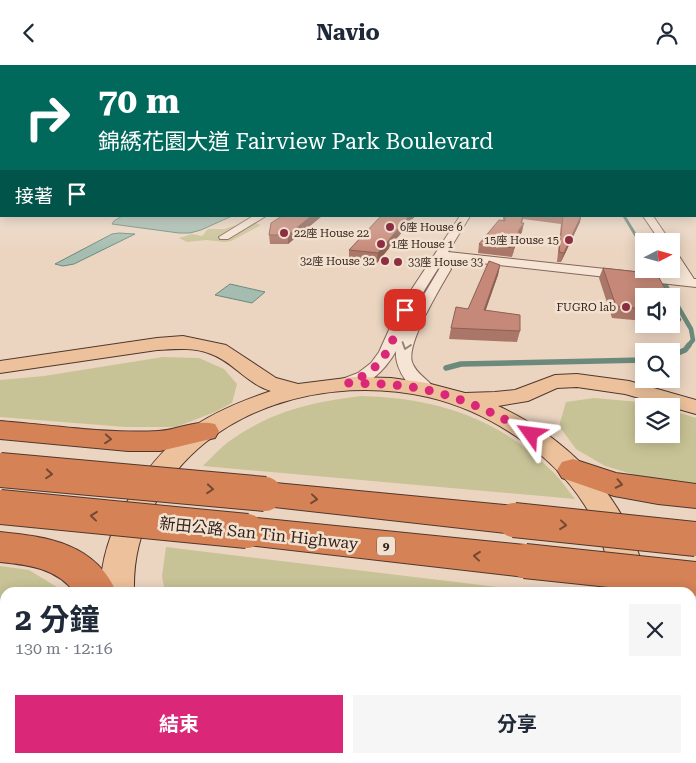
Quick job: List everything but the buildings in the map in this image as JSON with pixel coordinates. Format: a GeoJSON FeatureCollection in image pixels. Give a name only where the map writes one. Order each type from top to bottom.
{"type":"FeatureCollection","features":[{"type":"Feature","properties":{"kind":"highway"},"geometry":{"type":"LineString","coordinates":[[0,430],[128,441],[160,441],[205,431]]}},
{"type":"Feature","properties":{"kind":"highway"},"geometry":{"type":"LineString","coordinates":[[0,470],[265,494],[696,539]]}},
{"type":"Feature","properties":{"kind":"highway"},"geometry":{"type":"LineString","coordinates":[[573,470],[614,484],[658,492],[696,496]]}},
{"type":"Feature","properties":{"kind":"highway","name":"新田公路 San Tin Highway"},"geometry":{"type":"LineString","coordinates":[[0,507],[248,531],[696,579]]}},
{"type":"Feature","properties":{"kind":"highway"},"geometry":{"type":"LineString","coordinates":[[0,547],[44,552],[80,570],[93,587]]}},
{"type":"Feature","properties":{"kind":"main road"},"geometry":{"type":"LineString","coordinates":[[0,367],[157,344],[183,342],[219,349],[268,383],[297,391]]}},
{"type":"Feature","properties":{"kind":"main road"},"geometry":{"type":"LineString","coordinates":[[235,413],[245,393],[243,367]]}},
{"type":"Feature","properties":{"kind":"main road"},"geometry":{"type":"LineString","coordinates":[[453,397],[499,399],[520,396],[558,381],[576,380],[605,383],[696,407]]}},
{"type":"Feature","properties":{"kind":"main road"},"geometry":{"type":"LineString","coordinates":[[117,587],[118,563],[131,520],[157,476],[182,449],[205,431],[235,413],[266,400],[297,391],[348,383],[394,385],[426,389],[453,397],[501,416],[531,434],[573,470],[598,502],[622,555],[628,587]]}},
{"type":"Feature","properties":{"kind":"main road"},"geometry":{"type":"LineString","coordinates":[[531,434],[529,412],[532,391]]}},
{"type":"Feature","properties":{"kind":"street"},"geometry":{"type":"LineString","coordinates":[[224,237],[259,217]]}},
{"type":"Feature","properties":{"kind":"street"},"geometry":{"type":"LineString","coordinates":[[426,389],[410,375],[403,360],[404,354],[412,329],[448,256],[465,217]]}},
{"type":"Feature","properties":{"kind":"street"},"geometry":{"type":"LineString","coordinates":[[649,217],[660,233]]}},
{"type":"Feature","properties":{"kind":"street"},"geometry":{"type":"LineString","coordinates":[[348,383],[364,377],[377,367],[387,353],[405,310],[448,256],[463,243]]}},
{"type":"Feature","properties":{"kind":"street"},"geometry":{"type":"LineString","coordinates":[[448,256],[693,283]]}},
{"type":"Feature","properties":{"kind":"street"},"geometry":{"type":"LineString","coordinates":[[680,265],[693,283]]}},
{"type":"Feature","properties":{"kind":"shaded area"},"geometry":{"type":"Polygon","coordinates":[[[120,217],[230,217],[190,233],[112,224],[120,217]]]}},
{"type":"Feature","properties":{"kind":"shaded area"},"geometry":{"type":"Polygon","coordinates":[[[250,221],[261,225],[231,241],[206,240],[187,242],[179,238],[192,234],[202,236],[208,229],[224,229],[250,221]]]}},
{"type":"Feature","properties":{"kind":"shaded area"},"geometry":{"type":"Polygon","coordinates":[[[112,234],[135,234],[74,264],[63,266],[55,264],[112,234]]]}},
{"type":"Feature","properties":{"kind":"shaded area"},"geometry":{"type":"Polygon","coordinates":[[[230,284],[265,292],[252,303],[215,295],[230,284]]]}},
{"type":"Feature","properties":{"kind":"shaded area"},"geometry":{"type":"Polygon","coordinates":[[[163,357],[199,358],[224,369],[237,384],[232,403],[215,412],[176,427],[125,427],[0,417],[0,380],[44,376],[163,357]]]}},
{"type":"Feature","properties":{"kind":"shaded area"},"geometry":{"type":"Polygon","coordinates":[[[361,396],[415,401],[440,406],[486,424],[509,436],[530,452],[554,473],[575,499],[203,466],[227,443],[246,430],[277,415],[326,401],[361,396]]]}},
{"type":"Feature","properties":{"kind":"shaded area"},"geometry":{"type":"Polygon","coordinates":[[[594,398],[635,402],[635,443],[680,443],[680,413],[696,418],[696,485],[649,479],[605,466],[576,449],[559,426],[566,402],[594,398]]]}},
{"type":"Feature","properties":{"kind":"shaded area"},"geometry":{"type":"Polygon","coordinates":[[[166,547],[497,587],[164,587],[162,576],[166,547]]]}},
{"type":"Feature","properties":{"kind":"shaded area"},"geometry":{"type":"Polygon","coordinates":[[[0,566],[29,570],[57,587],[0,587],[0,566]]]}},
{"type":"Feature","properties":{"kind":"waterway"},"geometry":{"type":"LineString","coordinates":[[625,217],[635,234]]}},
{"type":"Feature","properties":{"kind":"waterway"},"geometry":{"type":"LineString","coordinates":[[661,278],[691,329],[693,340],[688,346]]}},
{"type":"Feature","properties":{"kind":"waterway"},"geometry":{"type":"LineString","coordinates":[[680,352],[689,345]]}},
{"type":"Feature","properties":{"kind":"waterway"},"geometry":{"type":"LineString","coordinates":[[446,368],[461,364],[635,360]]}},
{"type":"Feature","properties":{"kind":"place","name":"6座 House 6"},"geometry":{"type":"Point","coordinates":[390,227]}},
{"type":"Feature","properties":{"kind":"place","name":"22座 House 22"},"geometry":{"type":"Point","coordinates":[284,233]}},
{"type":"Feature","properties":{"kind":"place","name":"15座 House 15"},"geometry":{"type":"Point","coordinates":[569,240]}},
{"type":"Feature","properties":{"kind":"place","name":"1座 House 1"},"geometry":{"type":"Point","coordinates":[381,244]}},
{"type":"Feature","properties":{"kind":"place","name":"32座 House 32"},"geometry":{"type":"Point","coordinates":[385,261]}},
{"type":"Feature","properties":{"kind":"place","name":"33座 House 33"},"geometry":{"type":"Point","coordinates":[398,262]}},
{"type":"Feature","properties":{"kind":"place","name":"FUGRO lab"},"geometry":{"type":"Point","coordinates":[626,307]}},
{"type":"Feature","properties":{"kind":"route"},"geometry":{"type":"LineString","coordinates":[[405,310],[387,353],[377,367],[364,377],[348,383],[394,385],[426,389],[453,397],[501,416],[531,434]]}}]}
